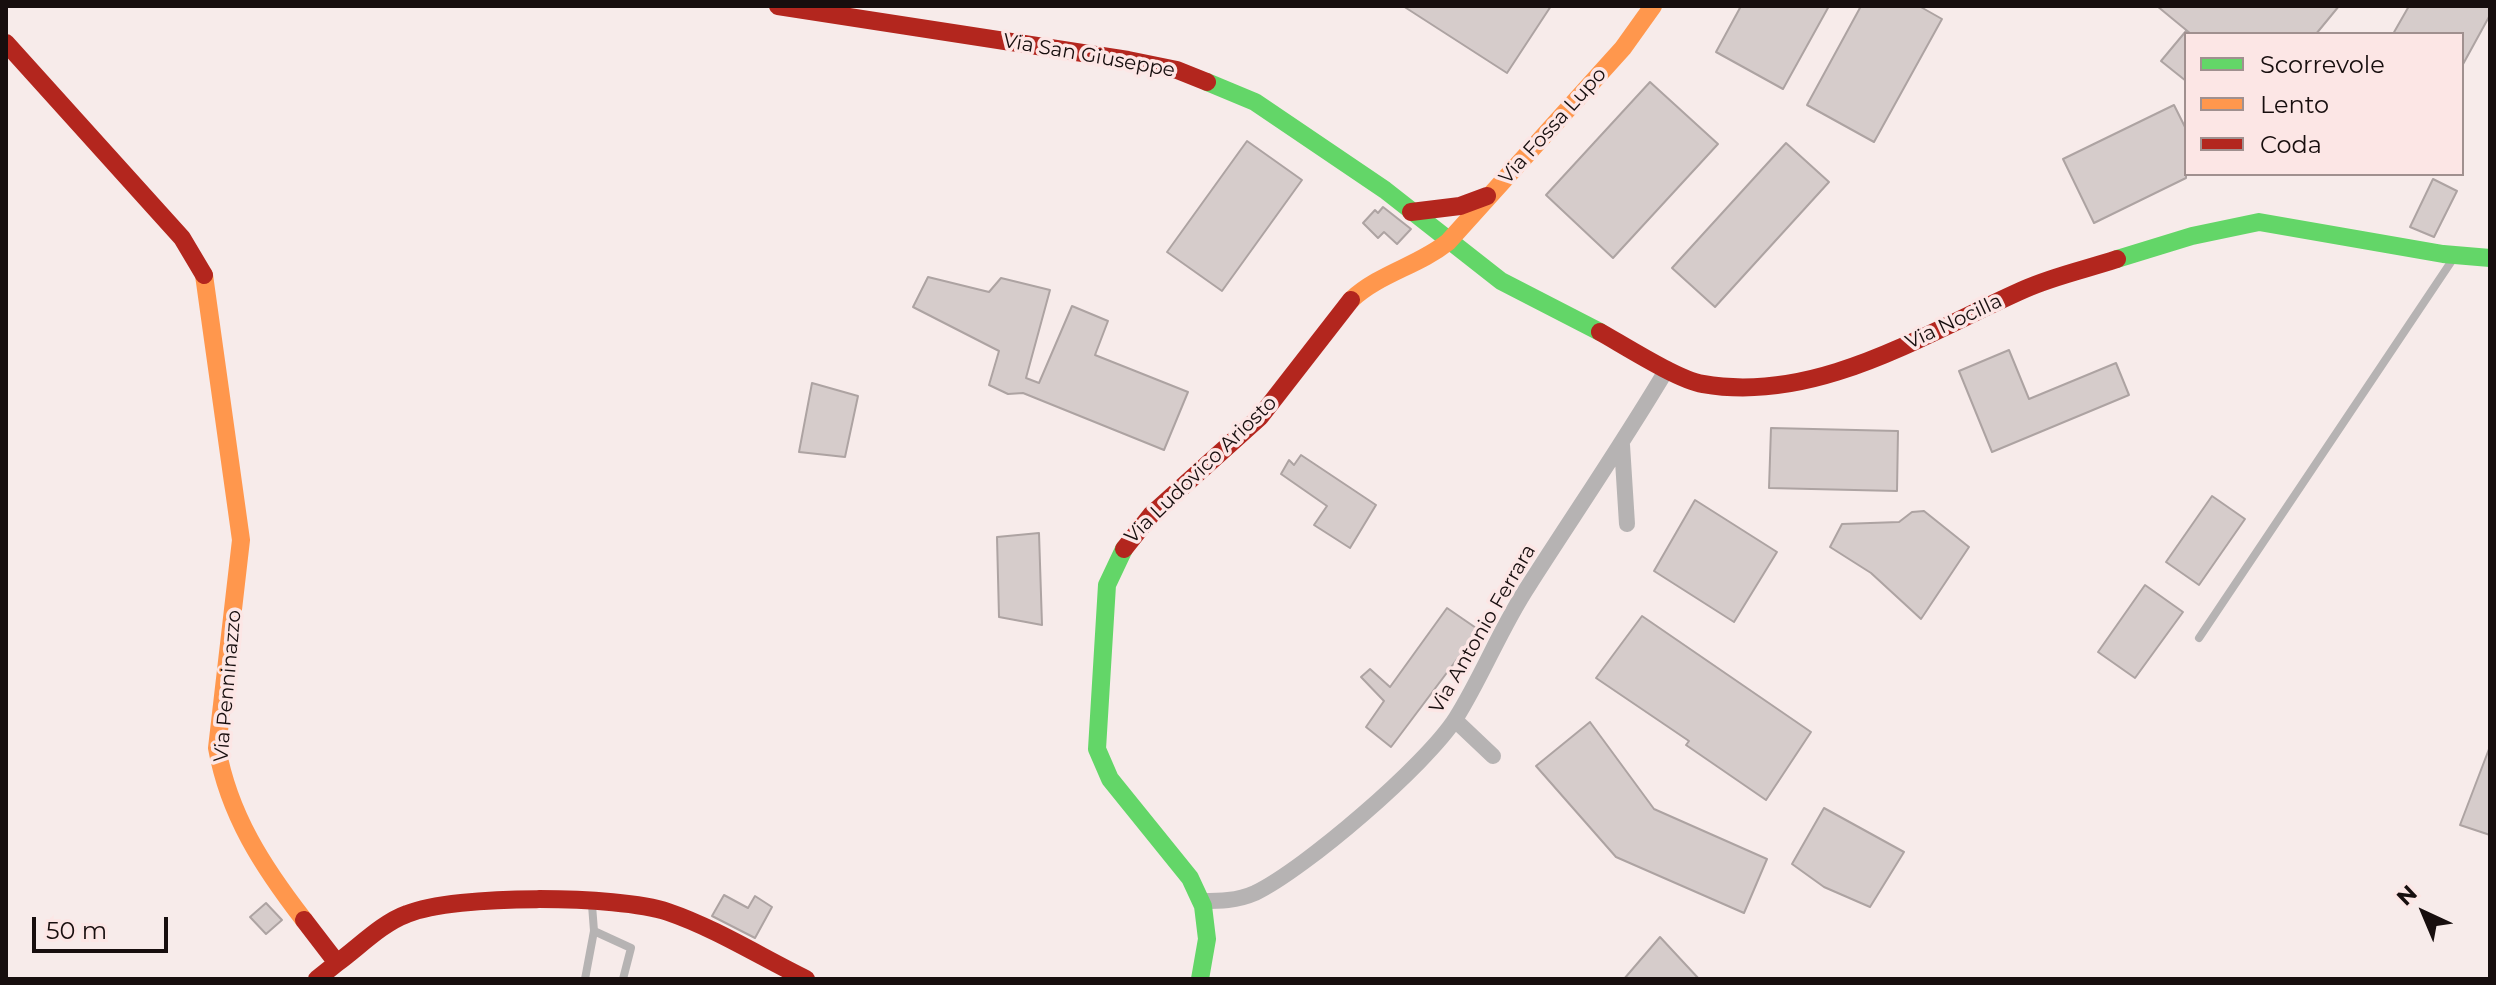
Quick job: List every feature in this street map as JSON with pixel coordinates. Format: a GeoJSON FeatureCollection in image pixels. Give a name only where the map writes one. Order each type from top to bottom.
{"type":"FeatureCollection","features":[{"type":"Feature","properties":{"kind":"street","name":"Via San Giuseppe"},"geometry":{"type":"LineString","coordinates":[[778,6],[1177,70],[1255,102],[1329,149],[1448,242]]}},
{"type":"Feature","properties":{"kind":"street","name":"Via Fossa Lupo"},"geometry":{"type":"LineString","coordinates":[[1448,242],[1623,48],[1653,6]]}},
{"type":"Feature","properties":{"kind":"street","name":"Via Penninazzo"},"geometry":{"type":"LineString","coordinates":[[6,43],[182,238],[206,279],[241,540],[217,748],[220,775],[244,835],[337,963]]}},
{"type":"Feature","properties":{"kind":"street"},"geometry":{"type":"LineString","coordinates":[[1411,212],[1460,206],[1493,194]]}},
{"type":"Feature","properties":{"kind":"street","name":"Via Nocilla"},"geometry":{"type":"LineString","coordinates":[[1448,242],[1501,281],[1667,369],[1699,384],[1736,388],[1778,385],[1855,367],[2029,287],[2192,236],[2259,222],[2455,255],[2490,258]]}},
{"type":"Feature","properties":{"kind":"street","name":"Via Ludovico Ariosto"},"geometry":{"type":"LineString","coordinates":[[1200,979],[1207,939],[1196,884],[1181,862],[1108,778],[1097,749],[1107,585],[1113,562],[1139,529],[1259,418],[1364,287],[1422,263],[1448,242]]}},
{"type":"Feature","properties":{"kind":"street","name":"Via Antonio Ferrara"},"geometry":{"type":"LineString","coordinates":[[1201,901],[1227,901],[1253,894],[1285,875],[1356,819],[1432,749],[1455,720],[1526,588],[1622,445],[1667,369]]}},
{"type":"Feature","properties":{"kind":"street"},"geometry":{"type":"LineString","coordinates":[[1622,445],[1627,524]]}},
{"type":"Feature","properties":{"kind":"street"},"geometry":{"type":"LineString","coordinates":[[1455,720],[1493,756]]}},
{"type":"Feature","properties":{"kind":"street"},"geometry":{"type":"LineString","coordinates":[[317,979],[403,915],[429,906],[457,902],[591,901],[640,905],[670,913],[806,979]]}},
{"type":"Feature","properties":{"kind":"lane"},"geometry":{"type":"LineString","coordinates":[[2199,638],[2455,255]]}},
{"type":"Feature","properties":{"kind":"lane"},"geometry":{"type":"LineString","coordinates":[[585,979],[594,931],[591,901]]}},
{"type":"Feature","properties":{"kind":"lane"},"geometry":{"type":"LineString","coordinates":[[594,931],[631,948],[623,979]]}},
{"type":"Feature","properties":{"kind":"building"},"geometry":{"type":"Polygon","coordinates":[[[1403,6],[1551,6],[1507,73],[1403,6]]]}},
{"type":"Feature","properties":{"kind":"building"},"geometry":{"type":"Polygon","coordinates":[[[1741,6],[1829,6],[1783,89],[1716,52],[1741,6]]]}},
{"type":"Feature","properties":{"kind":"building"},"geometry":{"type":"Polygon","coordinates":[[[1861,6],[1919,6],[1942,19],[1874,142],[1807,105],[1861,6]]]}},
{"type":"Feature","properties":{"kind":"building"},"geometry":{"type":"Polygon","coordinates":[[[2157,6],[2339,6],[2318,32],[2189,32],[2157,6]]]}},
{"type":"Feature","properties":{"kind":"building"},"geometry":{"type":"Polygon","coordinates":[[[2409,6],[2490,6],[2490,15],[2464,62],[2464,32],[2394,32],[2409,6]]]}},
{"type":"Feature","properties":{"kind":"building"},"geometry":{"type":"Polygon","coordinates":[[[2184,33],[2184,79],[2161,61],[2184,33]]]}},
{"type":"Feature","properties":{"kind":"building"},"geometry":{"type":"Polygon","coordinates":[[[1650,82],[1718,144],[1613,258],[1546,195],[1650,82]]]}},
{"type":"Feature","properties":{"kind":"building"},"geometry":{"type":"Polygon","coordinates":[[[2174,105],[2184,125],[2186,178],[2094,223],[2063,159],[2174,105]]]}},
{"type":"Feature","properties":{"kind":"building"},"geometry":{"type":"Polygon","coordinates":[[[1247,141],[1302,180],[1222,291],[1167,252],[1247,141]]]}},
{"type":"Feature","properties":{"kind":"building"},"geometry":{"type":"Polygon","coordinates":[[[1786,143],[1829,182],[1715,307],[1672,268],[1786,143]]]}},
{"type":"Feature","properties":{"kind":"building"},"geometry":{"type":"Polygon","coordinates":[[[2433,179],[2457,191],[2434,237],[2410,227],[2433,179]]]}},
{"type":"Feature","properties":{"kind":"building"},"geometry":{"type":"Polygon","coordinates":[[[1383,207],[1411,229],[1397,244],[1384,232],[1378,238],[1363,223],[1375,210],[1378,213],[1383,207]]]}},
{"type":"Feature","properties":{"kind":"building"},"geometry":{"type":"Polygon","coordinates":[[[928,277],[989,292],[1001,278],[1050,290],[1026,378],[1039,383],[1072,306],[1108,321],[1095,355],[1188,392],[1164,450],[1023,393],[1008,394],[989,385],[999,351],[913,307],[928,277]]]}},
{"type":"Feature","properties":{"kind":"building"},"geometry":{"type":"Polygon","coordinates":[[[2009,350],[2029,399],[2116,363],[2129,395],[1992,452],[1959,371],[2009,350]]]}},
{"type":"Feature","properties":{"kind":"building"},"geometry":{"type":"Polygon","coordinates":[[[812,383],[858,396],[845,457],[799,452],[812,383]]]}},
{"type":"Feature","properties":{"kind":"building"},"geometry":{"type":"Polygon","coordinates":[[[1771,428],[1898,431],[1897,491],[1769,488],[1771,428]]]}},
{"type":"Feature","properties":{"kind":"building"},"geometry":{"type":"Polygon","coordinates":[[[1301,455],[1376,505],[1350,548],[1314,525],[1327,506],[1281,474],[1289,460],[1294,465],[1301,455]]]}},
{"type":"Feature","properties":{"kind":"building"},"geometry":{"type":"Polygon","coordinates":[[[2212,496],[2245,519],[2199,585],[2166,562],[2212,496]]]}},
{"type":"Feature","properties":{"kind":"building"},"geometry":{"type":"Polygon","coordinates":[[[1695,500],[1777,552],[1734,622],[1654,571],[1695,500]]]}},
{"type":"Feature","properties":{"kind":"building"},"geometry":{"type":"Polygon","coordinates":[[[1924,511],[1969,547],[1921,619],[1871,573],[1830,547],[1842,524],[1899,522],[1912,512],[1924,511]]]}},
{"type":"Feature","properties":{"kind":"building"},"geometry":{"type":"Polygon","coordinates":[[[1039,533],[1042,625],[999,617],[997,537],[1039,533]]]}},
{"type":"Feature","properties":{"kind":"building"},"geometry":{"type":"Polygon","coordinates":[[[2145,585],[2183,612],[2135,678],[2098,652],[2145,585]]]}},
{"type":"Feature","properties":{"kind":"building"},"geometry":{"type":"Polygon","coordinates":[[[1447,608],[1479,630],[1391,747],[1366,727],[1384,701],[1361,677],[1370,669],[1390,687],[1447,608]]]}},
{"type":"Feature","properties":{"kind":"building"},"geometry":{"type":"Polygon","coordinates":[[[1642,616],[1811,732],[1766,800],[1686,745],[1689,741],[1596,678],[1642,616]]]}},
{"type":"Feature","properties":{"kind":"building"},"geometry":{"type":"Polygon","coordinates":[[[1590,722],[1654,809],[1767,859],[1744,913],[1616,857],[1536,766],[1590,722]]]}},
{"type":"Feature","properties":{"kind":"building"},"geometry":{"type":"Polygon","coordinates":[[[2490,749],[2490,835],[2460,825],[2490,749]]]}},
{"type":"Feature","properties":{"kind":"building"},"geometry":{"type":"Polygon","coordinates":[[[1824,808],[1904,852],[1870,907],[1824,887],[1792,864],[1824,808]]]}},
{"type":"Feature","properties":{"kind":"building"},"geometry":{"type":"Polygon","coordinates":[[[724,895],[748,908],[755,896],[772,907],[755,938],[712,916],[724,895]]]}},
{"type":"Feature","properties":{"kind":"building"},"geometry":{"type":"Polygon","coordinates":[[[266,903],[282,920],[266,934],[250,917],[266,903]]]}},
{"type":"Feature","properties":{"kind":"building"},"geometry":{"type":"Polygon","coordinates":[[[1660,937],[1699,979],[1624,979],[1660,937]]]}},
{"type":"Feature","properties":{"kind":"traffic: fast"},"geometry":{"type":"LineString","coordinates":[[1207,82],[1255,102],[1385,190],[1501,281],[1600,332]]}},
{"type":"Feature","properties":{"kind":"traffic: fast"},"geometry":{"type":"LineString","coordinates":[[2117,259],[2192,236],[2259,222],[2443,254],[2490,258]]}},
{"type":"Feature","properties":{"kind":"traffic: fast"},"geometry":{"type":"LineString","coordinates":[[1124,549],[1107,585],[1097,749],[1110,779],[1190,878],[1203,906],[1207,939],[1200,979]]}},
{"type":"Feature","properties":{"kind":"traffic: slow"},"geometry":{"type":"LineString","coordinates":[[1351,300],[1374,283],[1448,242],[1623,48],[1653,6]]}},
{"type":"Feature","properties":{"kind":"traffic: slow"},"geometry":{"type":"LineString","coordinates":[[204,275],[241,540],[217,748],[239,818],[262,860],[304,920]]}},
{"type":"Feature","properties":{"kind":"traffic: jam"},"geometry":{"type":"LineString","coordinates":[[778,6],[1128,60],[1177,70],[1207,82]]}},
{"type":"Feature","properties":{"kind":"traffic: jam"},"geometry":{"type":"LineString","coordinates":[[6,43],[182,238],[204,275]]}},
{"type":"Feature","properties":{"kind":"traffic: jam"},"geometry":{"type":"LineString","coordinates":[[1411,212],[1460,206],[1487,196]]}},
{"type":"Feature","properties":{"kind":"traffic: jam"},"geometry":{"type":"LineString","coordinates":[[1600,332],[1692,381],[1745,387],[1787,384],[1869,360],[2036,284],[2117,259]]}},
{"type":"Feature","properties":{"kind":"traffic: jam"},"geometry":{"type":"LineString","coordinates":[[1124,549],[1151,515],[1260,417],[1351,300]]}},
{"type":"Feature","properties":{"kind":"traffic: jam"},"geometry":{"type":"LineString","coordinates":[[304,920],[337,963],[389,923],[430,907],[498,900],[613,902],[644,906],[686,919],[806,979]]}},
{"type":"Feature","properties":{"kind":"traffic: jam"},"geometry":{"type":"LineString","coordinates":[[317,979],[337,963]]}}]}
